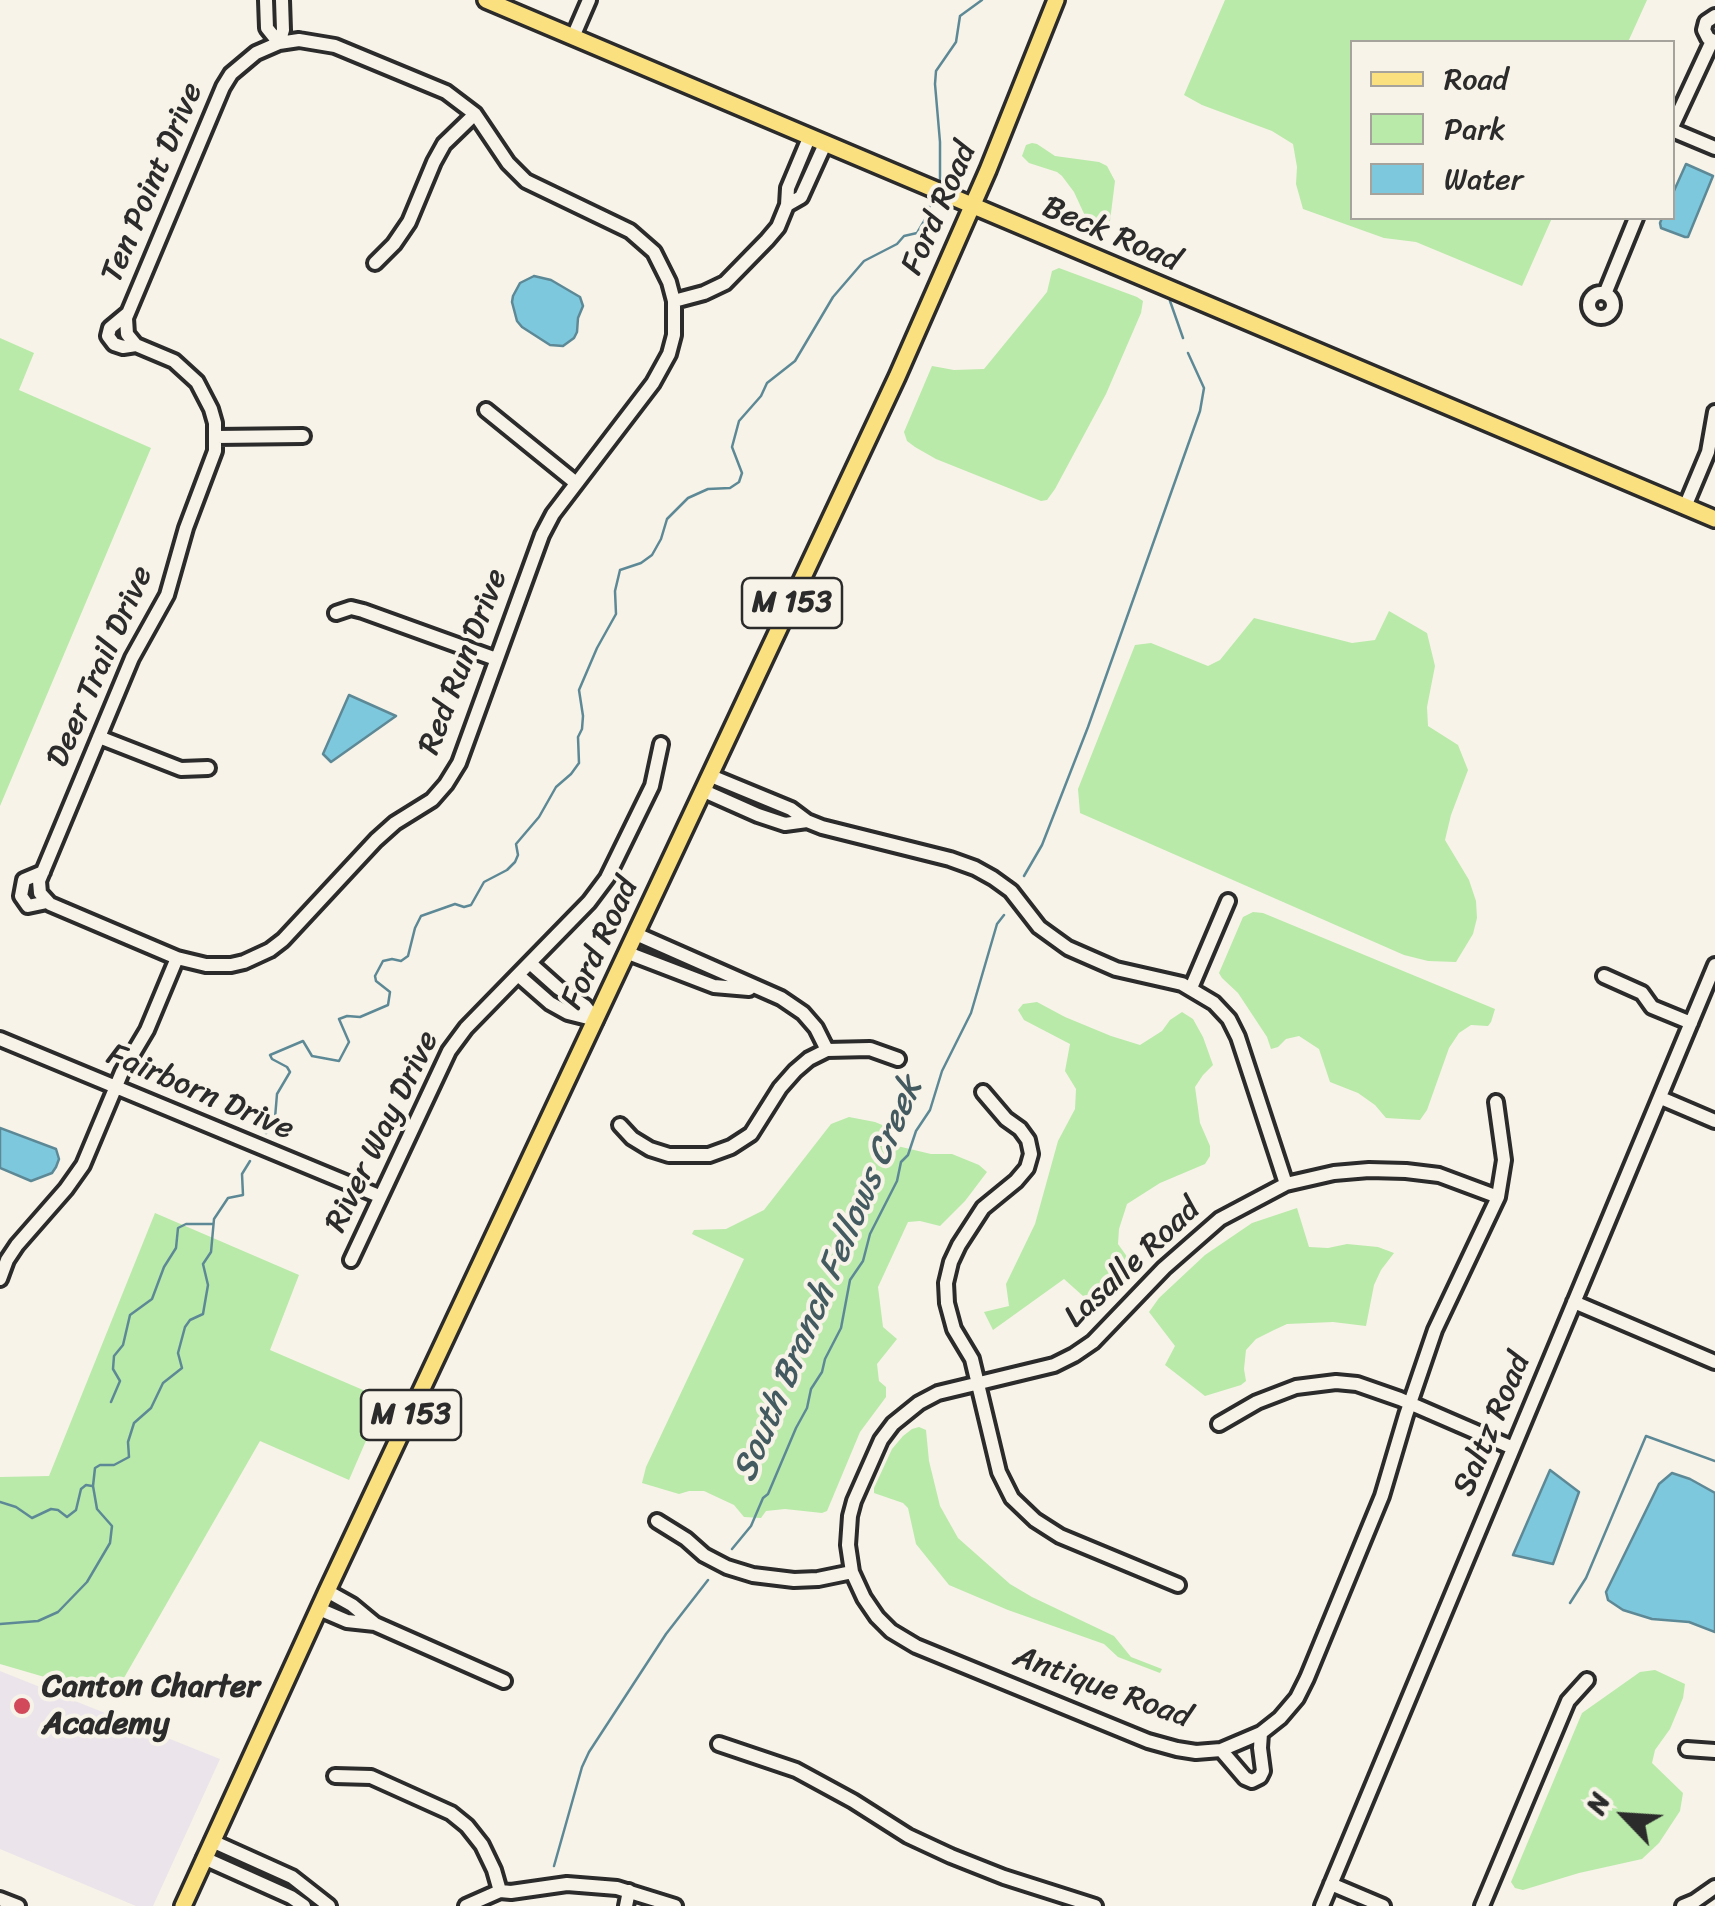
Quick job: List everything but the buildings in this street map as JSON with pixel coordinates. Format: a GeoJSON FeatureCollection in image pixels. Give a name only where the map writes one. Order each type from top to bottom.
{"type":"FeatureCollection","features":[{"type":"Feature","properties":{"kind":"main road","name":"Beck Road"},"geometry":{"type":"LineString","coordinates":[[486,0],[1715,520]]}},
{"type":"Feature","properties":{"kind":"main road","name":"Ford Road"},"geometry":{"type":"LineString","coordinates":[[183,1906],[874,428],[972,206],[1056,0]]}},
{"type":"Feature","properties":{"kind":"street"},"geometry":{"type":"LineString","coordinates":[[266,0],[267,28],[279,44]]}},
{"type":"Feature","properties":{"kind":"street"},"geometry":{"type":"LineString","coordinates":[[279,44],[283,30],[282,0]]}},
{"type":"Feature","properties":{"kind":"street"},"geometry":{"type":"LineString","coordinates":[[574,37],[589,0]]}},
{"type":"Feature","properties":{"kind":"street"},"geometry":{"type":"LineString","coordinates":[[1675,123],[1713,41],[1705,35],[1704,26],[1715,16]]}},
{"type":"Feature","properties":{"kind":"street"},"geometry":{"type":"LineString","coordinates":[[279,44],[311,40],[335,46],[446,92],[474,114],[508,163],[526,181],[617,223],[643,241],[663,269],[674,301],[715,288],[735,274],[778,227],[788,204],[788,188],[817,141]]}},
{"type":"Feature","properties":{"kind":"street","name":"Ten Point Drive"},"geometry":{"type":"LineString","coordinates":[[128,312],[114,322],[108,336],[123,347],[132,339],[125,323],[128,312],[222,87],[243,62],[279,44]]}},
{"type":"Feature","properties":{"kind":"street"},"geometry":{"type":"LineString","coordinates":[[375,263],[408,222],[444,144],[474,114]]}},
{"type":"Feature","properties":{"kind":"street"},"geometry":{"type":"LineString","coordinates":[[1675,130],[1715,148]]}},
{"type":"Feature","properties":{"kind":"street"},"geometry":{"type":"LineString","coordinates":[[1605,294],[1635,220]]}},
{"type":"Feature","properties":{"kind":"street","name":"Red Run Drive"},"geometry":{"type":"LineString","coordinates":[[20,896],[28,906],[44,899],[177,958],[206,965],[231,965],[259,956],[283,940],[376,840],[432,800],[446,784],[458,763],[542,535],[553,514],[662,369],[674,335],[674,301]]}},
{"type":"Feature","properties":{"kind":"street"},"geometry":{"type":"LineString","coordinates":[[132,339],[174,360],[197,382],[211,408],[216,437],[303,436]]}},
{"type":"Feature","properties":{"kind":"street"},"geometry":{"type":"LineString","coordinates":[[486,410],[576,484]]}},
{"type":"Feature","properties":{"kind":"street"},"geometry":{"type":"LineString","coordinates":[[1686,507],[1708,452],[1715,412]]}},
{"type":"Feature","properties":{"kind":"street","name":"Deer Trail Drive"},"geometry":{"type":"LineString","coordinates":[[44,899],[39,888],[43,872],[132,658],[167,594],[186,528],[212,464],[216,437]]}},
{"type":"Feature","properties":{"kind":"street"},"geometry":{"type":"LineString","coordinates":[[336,613],[350,608],[363,611],[496,660]]}},
{"type":"Feature","properties":{"kind":"street"},"geometry":{"type":"LineString","coordinates":[[99,736],[181,770],[208,768]]}},
{"type":"Feature","properties":{"kind":"street","name":"River Way Drive"},"geometry":{"type":"LineString","coordinates":[[351,1260],[449,1051],[466,1028],[608,878],[652,786],[660,744]]}},
{"type":"Feature","properties":{"kind":"street"},"geometry":{"type":"LineString","coordinates":[[711,776],[791,809],[822,828],[975,868],[1011,892],[1039,928],[1068,948],[1116,969],[1191,988],[1214,1003],[1234,1027],[1286,1184]]}},
{"type":"Feature","properties":{"kind":"street"},"geometry":{"type":"LineString","coordinates":[[704,791],[785,824],[807,821]]}},
{"type":"Feature","properties":{"kind":"street","name":"Deer Trail Drive"},"geometry":{"type":"LineString","coordinates":[[20,896],[24,880],[43,872]]}},
{"type":"Feature","properties":{"kind":"street"},"geometry":{"type":"LineString","coordinates":[[1191,988],[1228,901]]}},
{"type":"Feature","properties":{"kind":"street"},"geometry":{"type":"LineString","coordinates":[[636,934],[780,998],[803,1013],[816,1028],[826,1050]]}},
{"type":"Feature","properties":{"kind":"street"},"geometry":{"type":"LineString","coordinates":[[628,953],[714,986],[760,990]]}},
{"type":"Feature","properties":{"kind":"street"},"geometry":{"type":"LineString","coordinates":[[0,1279],[5,1252],[77,1175],[177,958]]}},
{"type":"Feature","properties":{"kind":"street"},"geometry":{"type":"LineString","coordinates":[[530,962],[585,1006],[596,1020]]}},
{"type":"Feature","properties":{"kind":"street","name":"Saltz Road"},"geometry":{"type":"LineString","coordinates":[[1328,1904],[1331,1884],[1715,964]]}},
{"type":"Feature","properties":{"kind":"street"},"geometry":{"type":"LineString","coordinates":[[700,982],[707,966]]}},
{"type":"Feature","properties":{"kind":"street"},"geometry":{"type":"LineString","coordinates":[[518,975],[550,1003],[568,1013],[596,1020]]}},
{"type":"Feature","properties":{"kind":"street"},"geometry":{"type":"LineString","coordinates":[[1604,976],[1642,992],[1652,1006],[1692,1022]]}},
{"type":"Feature","properties":{"kind":"street","name":"Fairborn Drive"},"geometry":{"type":"LineString","coordinates":[[0,1039],[380,1196]]}},
{"type":"Feature","properties":{"kind":"street"},"geometry":{"type":"LineString","coordinates":[[620,1125],[650,1149],[669,1155],[709,1155],[751,1134],[795,1070],[826,1050],[870,1049],[898,1059]]}},
{"type":"Feature","properties":{"kind":"street"},"geometry":{"type":"LineString","coordinates":[[983,1092],[1020,1129],[1031,1154],[1028,1168],[983,1208],[958,1245],[946,1283],[946,1303],[954,1329],[972,1359],[999,1472],[1012,1498],[1060,1536],[1178,1585]]}},
{"type":"Feature","properties":{"kind":"street"},"geometry":{"type":"LineString","coordinates":[[1661,1098],[1715,1121]]}},
{"type":"Feature","properties":{"kind":"street"},"geometry":{"type":"LineString","coordinates":[[1496,1102],[1504,1160],[1498,1198]]}},
{"type":"Feature","properties":{"kind":"street","name":"Lasalle Road"},"geometry":{"type":"LineString","coordinates":[[976,1382],[1054,1364],[1074,1355],[1220,1218],[1286,1184],[1369,1170],[1406,1171],[1439,1175],[1498,1198]]}},
{"type":"Feature","properties":{"kind":"street","name":"Antique Road"},"geometry":{"type":"LineString","coordinates":[[976,1382],[938,1393],[918,1404],[893,1424],[881,1440],[850,1516],[848,1545],[852,1572],[864,1598],[891,1631],[916,1646],[1148,1741],[1196,1752],[1221,1750],[1260,1734],[1297,1698],[1382,1496],[1443,1311],[1498,1198]]}},
{"type":"Feature","properties":{"kind":"street"},"geometry":{"type":"LineString","coordinates":[[1574,1302],[1715,1362]]}},
{"type":"Feature","properties":{"kind":"street"},"geometry":{"type":"LineString","coordinates":[[1219,1424],[1257,1402],[1296,1387],[1336,1382],[1357,1384],[1420,1407],[1514,1448]]}},
{"type":"Feature","properties":{"kind":"street"},"geometry":{"type":"LineString","coordinates":[[657,1521],[704,1555],[752,1575],[794,1580],[852,1572]]}},
{"type":"Feature","properties":{"kind":"street"},"geometry":{"type":"LineString","coordinates":[[327,1592],[352,1605],[375,1624],[504,1681]]}},
{"type":"Feature","properties":{"kind":"street"},"geometry":{"type":"LineString","coordinates":[[319,1609],[347,1621],[375,1624]]}},
{"type":"Feature","properties":{"kind":"street"},"geometry":{"type":"LineString","coordinates":[[1482,1906],[1568,1701],[1587,1680]]}},
{"type":"Feature","properties":{"kind":"street"},"geometry":{"type":"LineString","coordinates":[[1221,1750],[1245,1778],[1260,1777],[1260,1734]]}},
{"type":"Feature","properties":{"kind":"street"},"geometry":{"type":"LineString","coordinates":[[718,1744],[796,1770],[908,1836],[951,1856],[1095,1906]]}},
{"type":"Feature","properties":{"kind":"street"},"geometry":{"type":"LineString","coordinates":[[1687,1749],[1715,1751]]}},
{"type":"Feature","properties":{"kind":"street"},"geometry":{"type":"LineString","coordinates":[[335,1776],[371,1777],[451,1813],[482,1845],[500,1891]]}},
{"type":"Feature","properties":{"kind":"street"},"geometry":{"type":"LineString","coordinates":[[212,1840],[292,1877],[329,1906]]}},
{"type":"Feature","properties":{"kind":"street"},"geometry":{"type":"LineString","coordinates":[[204,1858],[304,1906]]}},
{"type":"Feature","properties":{"kind":"street"},"geometry":{"type":"LineString","coordinates":[[466,1906],[500,1891],[567,1884],[629,1891],[675,1906]]}},
{"type":"Feature","properties":{"kind":"street"},"geometry":{"type":"LineString","coordinates":[[1331,1884],[1383,1906]]}},
{"type":"Feature","properties":{"kind":"street"},"geometry":{"type":"LineString","coordinates":[[1683,1906],[1715,1887]]}},
{"type":"Feature","properties":{"kind":"street"},"geometry":{"type":"LineString","coordinates":[[626,1906],[629,1891]]}},
{"type":"Feature","properties":{"kind":"street"},"geometry":{"type":"LineString","coordinates":[[0,1899],[18,1906]]}},
{"type":"Feature","properties":{"kind":"shaded area","name":"Canton Charter Academy"},"geometry":{"type":"Polygon","coordinates":[[[0,1671],[220,1759],[153,1906],[136,1906],[0,1849],[0,1671]]]}},
{"type":"Feature","properties":{"kind":"green space"},"geometry":{"type":"Polygon","coordinates":[[[1225,0],[1647,0],[1629,40],[1350,40],[1350,220],[1551,220],[1522,286],[1416,242],[1384,238],[1303,209],[1296,184],[1293,144],[1272,131],[1184,95],[1225,0]]]}},
{"type":"Feature","properties":{"kind":"green space"},"geometry":{"type":"Polygon","coordinates":[[[1032,143],[1055,156],[1107,166],[1115,181],[1110,221],[1096,223],[1086,218],[1062,176],[1029,163],[1022,156],[1026,145],[1032,143]]]}},
{"type":"Feature","properties":{"kind":"green space"},"geometry":{"type":"Polygon","coordinates":[[[1059,268],[1143,301],[1106,394],[1055,489],[1047,500],[1041,501],[936,459],[907,441],[904,432],[932,366],[984,369],[1047,292],[1052,271],[1059,268]]]}},
{"type":"Feature","properties":{"kind":"green space"},"geometry":{"type":"Polygon","coordinates":[[[0,338],[34,353],[19,390],[151,448],[0,806],[0,338]]]}},
{"type":"Feature","properties":{"kind":"green space"},"geometry":{"type":"Polygon","coordinates":[[[1389,611],[1427,633],[1435,666],[1427,707],[1428,726],[1458,745],[1468,770],[1445,840],[1469,880],[1476,901],[1473,934],[1456,962],[1404,955],[1080,813],[1078,789],[1135,645],[1151,643],[1208,666],[1220,660],[1254,618],[1352,643],[1375,640],[1389,611]]]}},
{"type":"Feature","properties":{"kind":"green space"},"geometry":{"type":"Polygon","coordinates":[[[1253,912],[1495,1009],[1488,1026],[1471,1025],[1459,1033],[1420,1120],[1386,1118],[1358,1093],[1330,1082],[1319,1049],[1299,1036],[1271,1049],[1238,993],[1219,973],[1243,917],[1253,912]]]}},
{"type":"Feature","properties":{"kind":"green space"},"geometry":{"type":"Polygon","coordinates":[[[1037,1002],[1065,1017],[1140,1045],[1182,1012],[1193,1019],[1213,1065],[1195,1087],[1210,1156],[1205,1164],[1160,1183],[1127,1204],[1118,1244],[1128,1258],[1125,1272],[1104,1291],[1083,1296],[1064,1279],[993,1330],[984,1312],[1009,1306],[1006,1284],[1035,1224],[1058,1141],[1075,1109],[1076,1089],[1065,1071],[1070,1044],[1024,1020],[1018,1010],[1023,1004],[1037,1002]]]}},
{"type":"Feature","properties":{"kind":"green space"},"geometry":{"type":"Polygon","coordinates":[[[849,1117],[887,1127],[893,1145],[931,1154],[952,1154],[987,1172],[940,1226],[908,1222],[878,1287],[883,1327],[897,1339],[877,1364],[886,1397],[860,1432],[827,1511],[785,1509],[766,1511],[761,1518],[744,1517],[734,1505],[704,1491],[679,1494],[642,1483],[744,1259],[692,1234],[694,1230],[726,1229],[764,1210],[831,1124],[849,1117]]]}},
{"type":"Feature","properties":{"kind":"green space"},"geometry":{"type":"Polygon","coordinates":[[[1297,1208],[1309,1247],[1347,1244],[1394,1253],[1374,1285],[1366,1326],[1333,1322],[1287,1324],[1256,1339],[1246,1350],[1246,1381],[1205,1396],[1165,1365],[1175,1346],[1149,1312],[1205,1255],[1252,1223],[1297,1208]]]}},
{"type":"Feature","properties":{"kind":"green space"},"geometry":{"type":"Polygon","coordinates":[[[155,1213],[299,1275],[270,1350],[384,1399],[349,1480],[260,1441],[113,1697],[0,1664],[0,1477],[49,1476],[155,1213]]]}},
{"type":"Feature","properties":{"kind":"green space"},"geometry":{"type":"Polygon","coordinates":[[[919,1427],[926,1430],[940,1506],[958,1538],[1010,1584],[1114,1636],[1131,1657],[1162,1669],[1160,1673],[1118,1657],[1104,1644],[949,1585],[916,1544],[908,1508],[874,1493],[892,1449],[903,1436],[919,1427]]]}},
{"type":"Feature","properties":{"kind":"green space"},"geometry":{"type":"Polygon","coordinates":[[[1655,1670],[1685,1684],[1683,1698],[1652,1763],[1683,1793],[1680,1811],[1659,1843],[1642,1859],[1523,1890],[1515,1888],[1511,1882],[1582,1713],[1640,1672],[1655,1670]]]}},
{"type":"Feature","properties":{"kind":"water"},"geometry":{"type":"Polygon","coordinates":[[[1686,164],[1713,176],[1688,237],[1661,228],[1661,220],[1675,220],[1675,189],[1686,164]]]}},
{"type":"Feature","properties":{"kind":"water"},"geometry":{"type":"Polygon","coordinates":[[[534,276],[551,280],[580,297],[583,306],[577,332],[563,346],[550,345],[517,321],[513,296],[520,283],[534,276]]]}},
{"type":"Feature","properties":{"kind":"water"},"geometry":{"type":"Polygon","coordinates":[[[349,695],[396,716],[331,762],[323,754],[349,695]]]}},
{"type":"Feature","properties":{"kind":"water"},"geometry":{"type":"Polygon","coordinates":[[[0,1128],[56,1149],[59,1159],[52,1173],[31,1181],[0,1168],[0,1128]]]}},
{"type":"Feature","properties":{"kind":"water"},"geometry":{"type":"Polygon","coordinates":[[[1550,1470],[1579,1492],[1553,1564],[1513,1555],[1550,1470]]]}},
{"type":"Feature","properties":{"kind":"water"},"geometry":{"type":"Polygon","coordinates":[[[1672,1473],[1715,1493],[1715,1632],[1689,1622],[1652,1619],[1623,1610],[1608,1600],[1606,1592],[1659,1484],[1672,1473]]]}},
{"type":"Feature","properties":{"kind":"waterway"},"geometry":{"type":"LineString","coordinates":[[940,180],[936,71],[956,42],[960,16],[982,0]]}},
{"type":"Feature","properties":{"kind":"waterway"},"geometry":{"type":"LineString","coordinates":[[266,1133],[275,1118],[277,1094],[290,1072],[270,1055],[303,1041],[312,1056],[339,1061],[349,1042],[339,1019],[360,1017],[388,1005],[390,992],[375,976],[383,961],[401,961],[408,956],[421,916],[455,904],[471,905],[484,882],[515,862],[516,844],[539,817],[556,787],[579,763],[578,737],[583,716],[579,690],[616,614],[615,591],[620,570],[652,555],[667,519],[688,498],[708,489],[730,488],[739,482],[742,473],[732,447],[739,421],[767,383],[795,361],[833,297],[864,261],[897,244],[904,236],[917,233],[932,200]]}},
{"type":"Feature","properties":{"kind":"waterway","name":"South Branch Fellows Creek"},"geometry":{"type":"LineString","coordinates":[[927,219],[940,223]]}},
{"type":"Feature","properties":{"kind":"waterway","name":"South Branch Fellows Creek"},"geometry":{"type":"LineString","coordinates":[[1170,301],[1183,338]]}},
{"type":"Feature","properties":{"kind":"waterway","name":"South Branch Fellows Creek"},"geometry":{"type":"LineString","coordinates":[[1024,876],[1042,845],[1088,727],[1200,411],[1204,388],[1188,353]]}},
{"type":"Feature","properties":{"kind":"waterway","name":"South Branch Fellows Creek"},"geometry":{"type":"LineString","coordinates":[[732,1549],[751,1526],[807,1408],[811,1389],[841,1328],[850,1280],[863,1261],[870,1234],[897,1181],[901,1162],[930,1110],[942,1071],[971,1013],[997,924],[1004,915]]}},
{"type":"Feature","properties":{"kind":"waterway"},"geometry":{"type":"LineString","coordinates":[[0,1624],[38,1621],[58,1612],[87,1582],[110,1543],[112,1526],[97,1509],[95,1468],[129,1457],[128,1442],[134,1423],[151,1408],[163,1383],[182,1368],[178,1353],[185,1327],[203,1314],[208,1285],[203,1264],[211,1252],[214,1219],[228,1198],[243,1195],[242,1174],[250,1161]]}},
{"type":"Feature","properties":{"kind":"waterway"},"geometry":{"type":"LineString","coordinates":[[111,1402],[120,1381],[113,1369],[114,1356],[123,1345],[130,1315],[152,1299],[176,1248],[178,1228],[186,1224],[213,1224]]}},
{"type":"Feature","properties":{"kind":"waterway"},"geometry":{"type":"LineString","coordinates":[[1570,1603],[1586,1578],[1646,1436],[1715,1461]]}},
{"type":"Feature","properties":{"kind":"waterway"},"geometry":{"type":"LineString","coordinates":[[0,1502],[32,1518],[51,1509],[67,1517],[76,1510],[81,1489],[92,1486]]}},
{"type":"Feature","properties":{"kind":"waterway","name":"South Branch Fellows Creek"},"geometry":{"type":"LineString","coordinates":[[554,1866],[589,1752],[666,1634],[708,1580]]}},
{"type":"Feature","properties":{"kind":"place","name":"Canton Charter Academy"},"geometry":{"type":"Point","coordinates":[22,1706]}}]}
